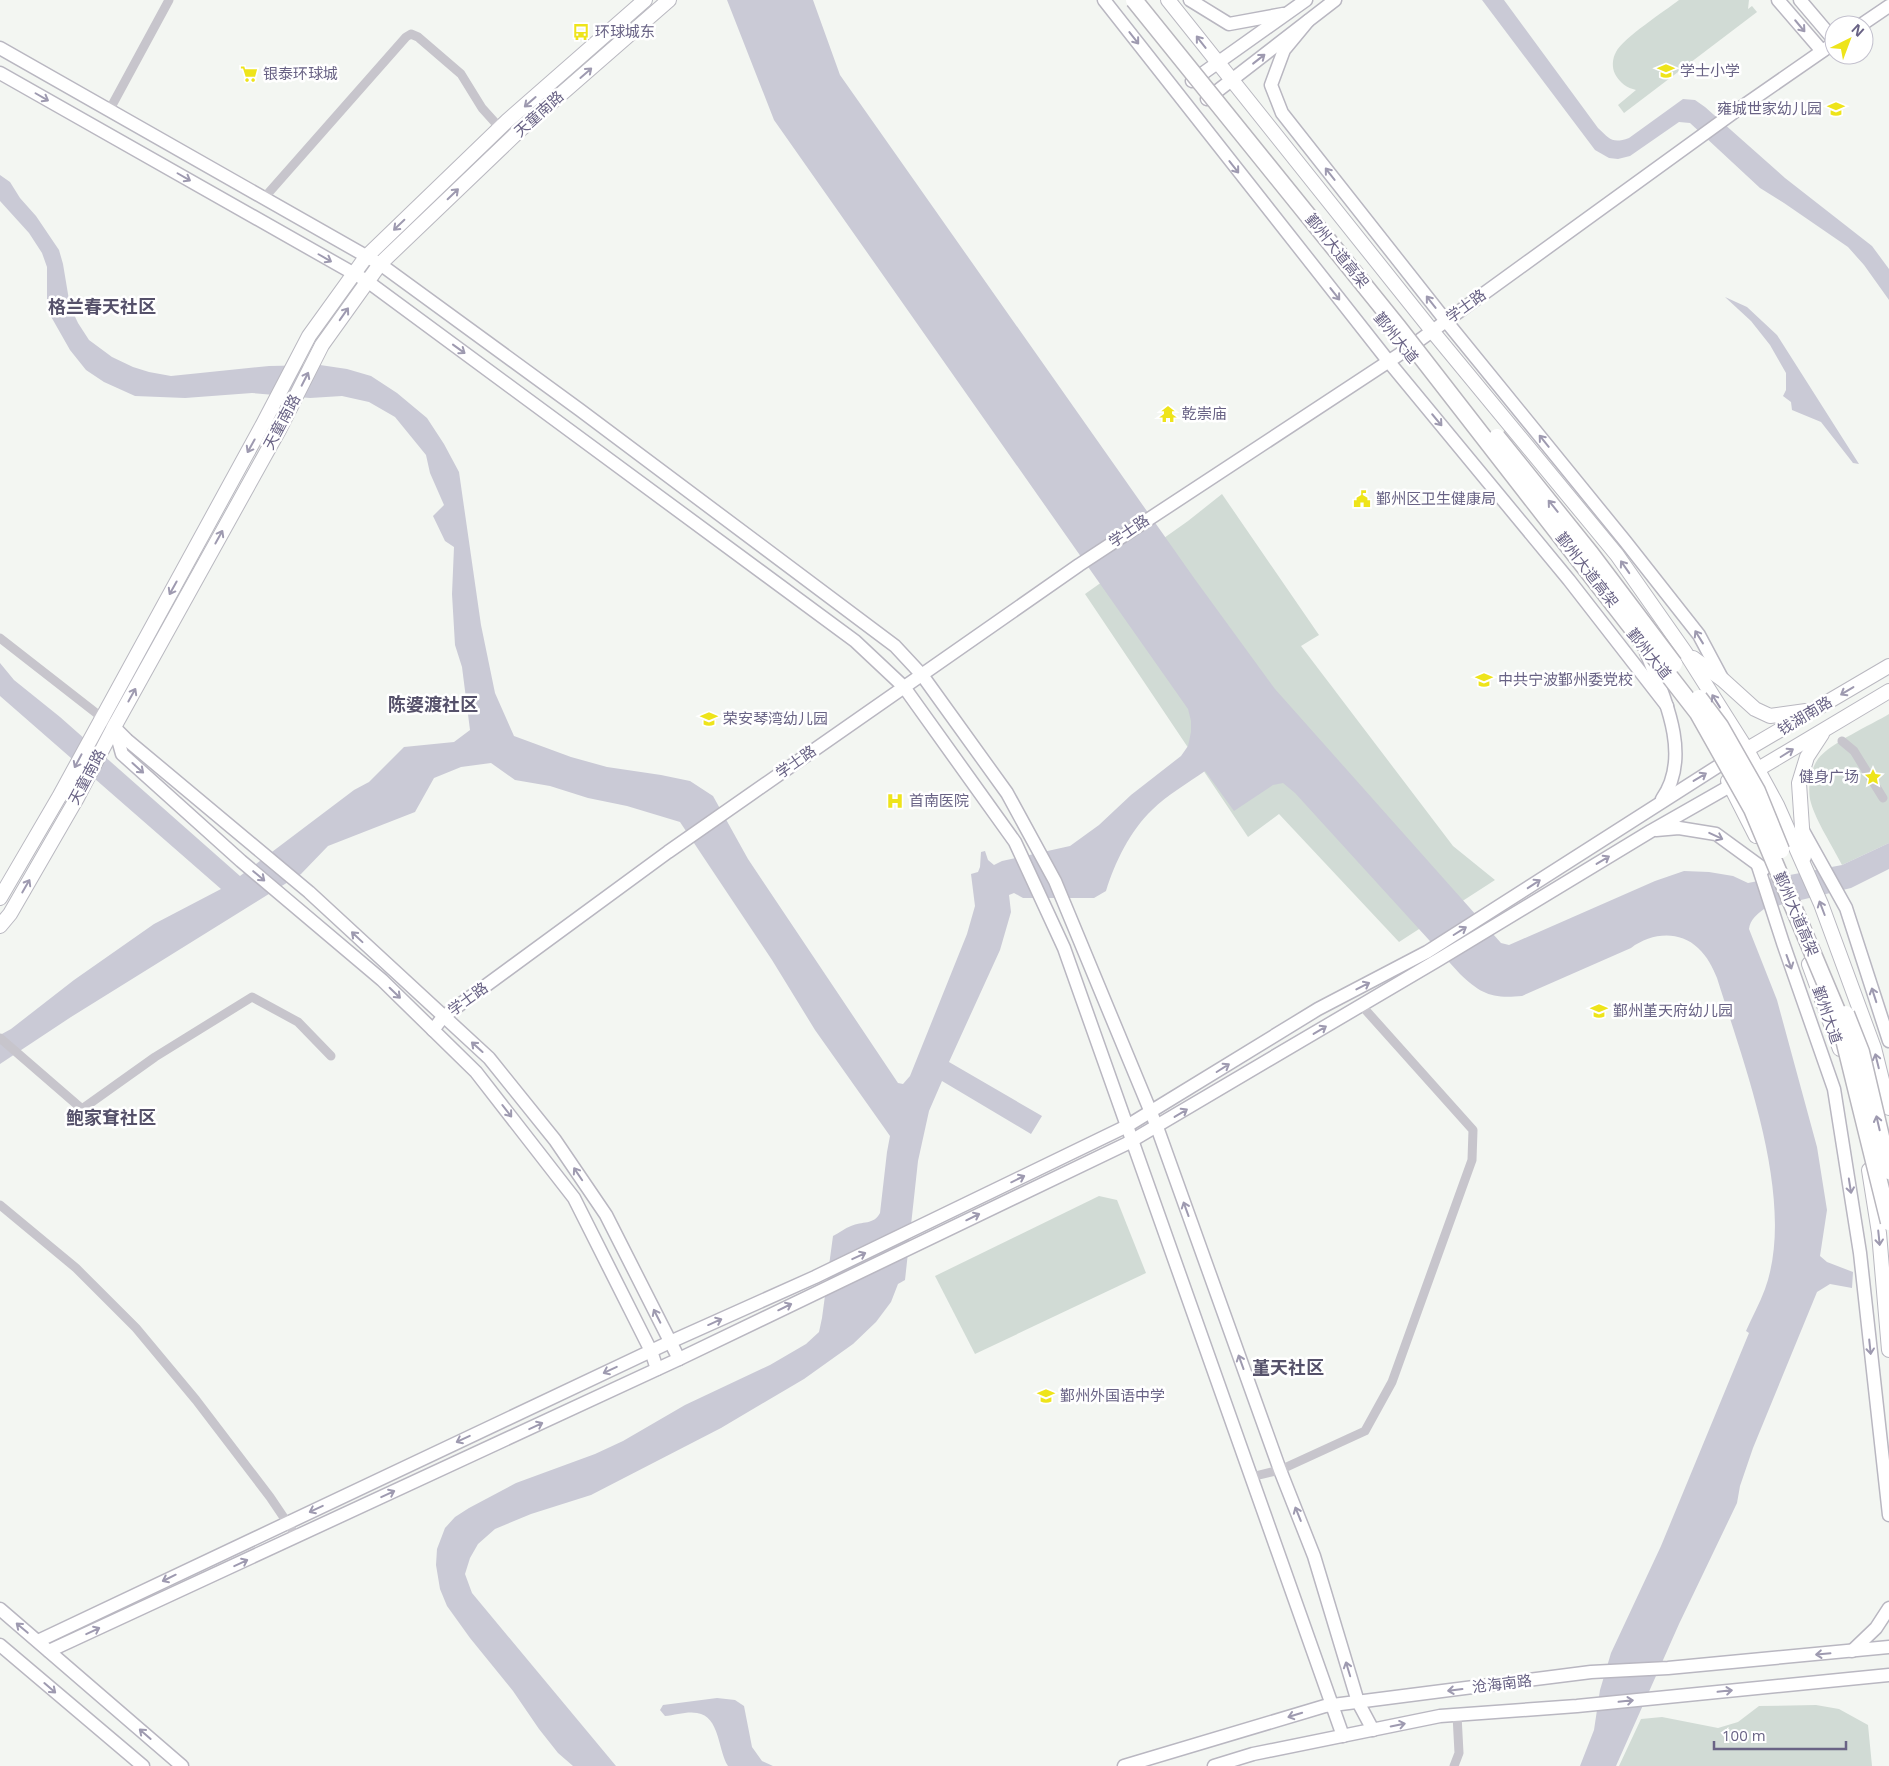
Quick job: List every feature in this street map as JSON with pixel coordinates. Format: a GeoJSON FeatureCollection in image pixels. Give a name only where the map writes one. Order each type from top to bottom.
{"type":"FeatureCollection","features":[{"type":"Feature","properties":{"kind":"highway","name":"鄞州大道高架"},"geometry":{"type":"LineString","coordinates":[[1134,0],[1398,327],[1698,713],[1752,809],[1837,1011],[1889,1222]]}},
{"type":"Feature","properties":{"kind":"highway","name":"鄞州大道高架"},"geometry":{"type":"LineString","coordinates":[[1147,0],[1592,554],[1720,726],[1757,791],[1861,1052],[1889,1170]]}},
{"type":"Feature","properties":{"kind":"main road"},"geometry":{"type":"LineString","coordinates":[[0,898],[102,718],[309,336],[366,256],[500,128],[645,0]]}},
{"type":"Feature","properties":{"kind":"main road","name":"天童南路"},"geometry":{"type":"LineString","coordinates":[[0,926],[10,914],[77,798],[111,732],[317,355],[367,281],[380,264],[520,130],[669,0]]}},
{"type":"Feature","properties":{"kind":"main road","name":"鄞州大道"},"geometry":{"type":"LineString","coordinates":[[1126,0],[1684,698],[1777,877],[1838,1045],[1866,1146],[1879,1233],[1889,1350]]}},
{"type":"Feature","properties":{"kind":"main road","name":"鄞州大道"},"geometry":{"type":"LineString","coordinates":[[1168,0],[1433,332],[1617,555],[1685,652],[1747,750],[1777,805],[1821,904],[1874,1048],[1889,1108]]}},
{"type":"Feature","properties":{"kind":"main road"},"geometry":{"type":"LineString","coordinates":[[1685,652],[1723,680],[1755,709],[1770,716],[1817,709]]}},
{"type":"Feature","properties":{"kind":"main road","name":"钱湖南路"},"geometry":{"type":"LineString","coordinates":[[1720,766],[1889,666]]}},
{"type":"Feature","properties":{"kind":"main road","name":"钱湖南路"},"geometry":{"type":"LineString","coordinates":[[1730,786],[1889,690]]}},
{"type":"Feature","properties":{"kind":"main road"},"geometry":{"type":"LineString","coordinates":[[1805,868],[1799,783],[1807,757],[1826,729]]}},
{"type":"Feature","properties":{"kind":"street"},"geometry":{"type":"LineString","coordinates":[[110,109],[169,0]]}},
{"type":"Feature","properties":{"kind":"street","name":"鄞州大道"},"geometry":{"type":"LineString","coordinates":[[1104,0],[1389,362],[1563,572],[1667,706]]}},
{"type":"Feature","properties":{"kind":"street"},"geometry":{"type":"LineString","coordinates":[[1190,0],[1229,24],[1288,13]]}},
{"type":"Feature","properties":{"kind":"street"},"geometry":{"type":"LineString","coordinates":[[1192,81],[1306,0]]}},
{"type":"Feature","properties":{"kind":"street"},"geometry":{"type":"LineString","coordinates":[[1207,99],[1335,0]]}},
{"type":"Feature","properties":{"kind":"street"},"geometry":{"type":"LineString","coordinates":[[1778,0],[1822,51]]}},
{"type":"Feature","properties":{"kind":"street"},"geometry":{"type":"LineString","coordinates":[[1800,0],[1824,30]]}},
{"type":"Feature","properties":{"kind":"street"},"geometry":{"type":"LineString","coordinates":[[1874,16],[1889,6]]}},
{"type":"Feature","properties":{"kind":"street"},"geometry":{"type":"LineString","coordinates":[[1308,21],[1284,50],[1271,85],[1282,113],[1446,321],[1699,635],[1723,680]]}},
{"type":"Feature","properties":{"kind":"street"},"geometry":{"type":"LineString","coordinates":[[264,198],[406,37],[411,34],[418,37],[461,74],[482,108],[500,128]]}},
{"type":"Feature","properties":{"kind":"street"},"geometry":{"type":"LineString","coordinates":[[0,48],[380,264],[580,410],[895,646],[922,675],[1007,793],[1055,881],[1157,1127],[1280,1470],[1314,1556],[1358,1702],[1374,1730]]}},
{"type":"Feature","properties":{"kind":"street","name":"学士路"},"geometry":{"type":"LineString","coordinates":[[433,1030],[443,1017],[668,852],[1079,565],[1433,332],[1822,51]]}},
{"type":"Feature","properties":{"kind":"street"},"geometry":{"type":"LineString","coordinates":[[0,73],[367,281],[855,641],[904,687],[1015,842],[1064,948],[1343,1736]]}},
{"type":"Feature","properties":{"kind":"street"},"geometry":{"type":"LineString","coordinates":[[0,638],[102,718],[122,754],[241,861],[382,980],[476,1072],[574,1198],[652,1351],[657,1369]]}},
{"type":"Feature","properties":{"kind":"street"},"geometry":{"type":"LineString","coordinates":[[1645,649],[1667,706],[1676,752],[1670,788],[1660,802]]}},
{"type":"Feature","properties":{"kind":"street"},"geometry":{"type":"LineString","coordinates":[[111,732],[127,740],[309,892],[489,1058],[555,1140],[606,1215],[679,1359]]}},
{"type":"Feature","properties":{"kind":"street"},"geometry":{"type":"LineString","coordinates":[[1842,741],[1854,751],[1884,798]]}},
{"type":"Feature","properties":{"kind":"street"},"geometry":{"type":"LineString","coordinates":[[38,1641],[670,1342],[814,1277],[1127,1126],[1318,1009],[1427,952],[1660,802],[1720,766]]}},
{"type":"Feature","properties":{"kind":"street"},"geometry":{"type":"LineString","coordinates":[[49,1651],[679,1359],[1132,1140],[1362,1006],[1651,831],[1730,786]]}},
{"type":"Feature","properties":{"kind":"street"},"geometry":{"type":"LineString","coordinates":[[1651,831],[1679,828],[1716,834],[1758,866],[1777,877]]}},
{"type":"Feature","properties":{"kind":"street"},"geometry":{"type":"LineString","coordinates":[[1801,828],[1846,908],[1889,1041]]}},
{"type":"Feature","properties":{"kind":"street","name":"鄞州大道"},"geometry":{"type":"LineString","coordinates":[[1758,866],[1782,943],[1834,1089],[1860,1253],[1889,1516]]}},
{"type":"Feature","properties":{"kind":"street"},"geometry":{"type":"LineString","coordinates":[[0,1038],[82,1109],[155,1057],[252,997],[298,1022],[331,1056]]}},
{"type":"Feature","properties":{"kind":"street"},"geometry":{"type":"LineString","coordinates":[[1251,1476],[1280,1470],[1365,1431],[1392,1382],[1472,1160],[1473,1130],[1362,1006]]}},
{"type":"Feature","properties":{"kind":"street"},"geometry":{"type":"LineString","coordinates":[[0,1205],[76,1268],[136,1328],[196,1400],[297,1537]]}},
{"type":"Feature","properties":{"kind":"street"},"geometry":{"type":"LineString","coordinates":[[1852,1651],[1876,1628],[1889,1608]]}},
{"type":"Feature","properties":{"kind":"street"},"geometry":{"type":"LineString","coordinates":[[0,1609],[182,1766]]}},
{"type":"Feature","properties":{"kind":"street"},"geometry":{"type":"LineString","coordinates":[[0,1645],[143,1766]]}},
{"type":"Feature","properties":{"kind":"street","name":"沧海南路"},"geometry":{"type":"LineString","coordinates":[[1124,1766],[1331,1705],[1591,1672],[1668,1668],[1889,1647]]}},
{"type":"Feature","properties":{"kind":"street","name":"沧海南路"},"geometry":{"type":"LineString","coordinates":[[1214,1766],[1253,1754],[1440,1716],[1577,1706],[1889,1675]]}},
{"type":"Feature","properties":{"kind":"street"},"geometry":{"type":"LineString","coordinates":[[1454,1766],[1459,1752],[1457,1715]]}},
{"type":"Feature","properties":{"kind":"shaded area"},"geometry":{"type":"Polygon","coordinates":[[[727,0],[813,0],[840,75],[1194,578],[1275,689],[1501,943],[1509,945],[1655,881],[1684,871],[1709,872],[1733,876],[1748,883],[1842,865],[1889,843],[1889,869],[1851,888],[1764,909],[1754,918],[1749,929],[1777,1000],[1817,1147],[1827,1210],[1820,1256],[1827,1262],[1853,1272],[1852,1288],[1830,1284],[1817,1292],[1753,1448],[1740,1486],[1737,1503],[1679,1624],[1616,1766],[1580,1766],[1594,1730],[1600,1690],[1611,1653],[1661,1546],[1749,1333],[1746,1331],[1765,1289],[1773,1254],[1775,1216],[1771,1175],[1752,1091],[1714,970],[1701,951],[1682,938],[1665,936],[1647,939],[1631,948],[1522,996],[1503,997],[1488,994],[1474,986],[1460,974],[1295,793],[1283,783],[1273,785],[1234,811],[1205,771],[1164,799],[1144,818],[1124,848],[1106,891],[1094,898],[1023,898],[1014,893],[1009,895],[1011,912],[1000,950],[949,1062],[1042,1116],[1031,1134],[942,1081],[929,1111],[918,1161],[905,1280],[898,1284],[891,1302],[876,1322],[853,1344],[804,1379],[721,1428],[591,1495],[531,1514],[495,1529],[478,1544],[470,1558],[465,1574],[472,1593],[616,1766],[573,1766],[558,1753],[447,1606],[440,1589],[436,1565],[437,1549],[445,1528],[455,1517],[469,1508],[516,1483],[595,1454],[623,1441],[685,1405],[770,1365],[806,1344],[819,1332],[833,1236],[855,1224],[871,1221],[880,1213],[890,1136],[815,1030],[772,960],[680,822],[550,786],[515,780],[491,763],[461,767],[434,778],[415,812],[328,846],[301,874],[71,1017],[0,1064],[0,1035],[11,1029],[74,980],[154,924],[221,889],[0,696],[0,663],[14,680],[60,717],[240,876],[354,790],[369,782],[404,747],[454,742],[470,730],[462,667],[455,645],[452,594],[454,547],[445,541],[433,516],[444,505],[430,473],[426,455],[395,417],[369,402],[342,396],[310,398],[252,393],[185,398],[135,396],[104,382],[86,370],[70,350],[49,313],[47,267],[42,253],[29,233],[0,201],[0,175],[10,182],[59,250],[70,306],[78,323],[89,340],[112,357],[133,367],[171,376],[269,366],[320,365],[347,369],[371,376],[397,393],[427,418],[459,472],[481,625],[495,693],[514,736],[571,757],[607,767],[690,781],[713,796],[748,859],[898,1083],[903,1084],[910,1076],[967,934],[975,906],[971,874],[978,872],[981,852],[985,851],[988,860],[994,865],[1002,861],[1070,846],[1099,825],[1131,795],[1181,756],[1188,746],[1191,721],[1188,709],[774,120],[727,0]]]}},
{"type":"Feature","properties":{"kind":"shaded area"},"geometry":{"type":"Polygon","coordinates":[[[1482,0],[1504,0],[1598,128],[1612,139],[1619,141],[1629,138],[1683,99],[1695,100],[1705,107],[1785,178],[1872,246],[1889,269],[1889,300],[1864,265],[1848,247],[1760,188],[1690,123],[1679,122],[1630,156],[1618,159],[1609,158],[1595,150],[1482,0]]]}},
{"type":"Feature","properties":{"kind":"shaded area"},"geometry":{"type":"Polygon","coordinates":[[[1679,0],[1749,0],[1748,9],[1752,6],[1757,12],[1624,113],[1618,105],[1636,90],[1624,85],[1615,74],[1613,63],[1616,52],[1635,32],[1679,0]]]}},
{"type":"Feature","properties":{"kind":"shaded area"},"geometry":{"type":"Polygon","coordinates":[[[1725,297],[1747,307],[1777,335],[1859,464],[1853,463],[1821,422],[1792,410],[1791,402],[1783,396],[1786,390],[1786,373],[1770,345],[1751,321],[1725,297]]]}},
{"type":"Feature","properties":{"kind":"shaded area"},"geometry":{"type":"Polygon","coordinates":[[[1222,494],[1319,635],[1301,646],[1453,846],[1495,880],[1399,942],[1279,814],[1248,837],[1085,594],[1188,521],[1222,494]]]}},
{"type":"Feature","properties":{"kind":"shaded area"},"geometry":{"type":"Polygon","coordinates":[[[1889,714],[1889,843],[1842,865],[1813,810],[1809,786],[1811,774],[1818,759],[1824,753],[1851,735],[1889,714]]]}},
{"type":"Feature","properties":{"kind":"shaded area"},"geometry":{"type":"Polygon","coordinates":[[[1099,1196],[1117,1200],[1146,1273],[975,1354],[935,1276],[1099,1196]]]}},
{"type":"Feature","properties":{"kind":"shaded area"},"geometry":{"type":"Polygon","coordinates":[[[717,1698],[735,1700],[744,1706],[752,1747],[762,1761],[773,1766],[728,1766],[710,1720],[705,1716],[690,1712],[665,1716],[660,1710],[663,1705],[717,1698]]]}},
{"type":"Feature","properties":{"kind":"shaded area"},"geometry":{"type":"Polygon","coordinates":[[[1816,1705],[1839,1709],[1868,1725],[1872,1766],[1619,1766],[1641,1719],[1662,1717],[1718,1728],[1738,1722],[1759,1706],[1816,1705]]]}},
{"type":"Feature","properties":{"kind":"place","name":"环球城东"},"geometry":{"type":"Point","coordinates":[581,32]}},
{"type":"Feature","properties":{"kind":"place","name":"学士小学"},"geometry":{"type":"Point","coordinates":[1666,71]}},
{"type":"Feature","properties":{"kind":"place","name":"银泰环球城"},"geometry":{"type":"Point","coordinates":[249,74]}},
{"type":"Feature","properties":{"kind":"place","name":"雍城世家幼儿园"},"geometry":{"type":"Point","coordinates":[1836,109]}},
{"type":"Feature","properties":{"kind":"place","name":"乾崇庙"},"geometry":{"type":"Point","coordinates":[1168,414]}},
{"type":"Feature","properties":{"kind":"place","name":"鄞州区卫生健康局"},"geometry":{"type":"Point","coordinates":[1362,499]}},
{"type":"Feature","properties":{"kind":"place","name":"中共宁波鄞州委党校"},"geometry":{"type":"Point","coordinates":[1484,680]}},
{"type":"Feature","properties":{"kind":"place","name":"荣安琴湾幼儿园"},"geometry":{"type":"Point","coordinates":[709,719]}},
{"type":"Feature","properties":{"kind":"place","name":"健身广场"},"geometry":{"type":"Point","coordinates":[1873,777]}},
{"type":"Feature","properties":{"kind":"place","name":"首南医院"},"geometry":{"type":"Point","coordinates":[895,801]}},
{"type":"Feature","properties":{"kind":"place","name":"鄞州堇天府幼儿园"},"geometry":{"type":"Point","coordinates":[1599,1011]}},
{"type":"Feature","properties":{"kind":"place","name":"鄞州外国语中学"},"geometry":{"type":"Point","coordinates":[1046,1396]}},
{"type":"Feature","properties":{"kind":"district","name":"格兰春天社区"},"geometry":{"type":"Point","coordinates":[102,307]}},
{"type":"Feature","properties":{"kind":"district","name":"陈婆渡社区"},"geometry":{"type":"Point","coordinates":[433,705]}},
{"type":"Feature","properties":{"kind":"district","name":"鲍家耷社区"},"geometry":{"type":"Point","coordinates":[111,1118]}},
{"type":"Feature","properties":{"kind":"district","name":"堇天社区"},"geometry":{"type":"Point","coordinates":[1288,1368]}}]}
